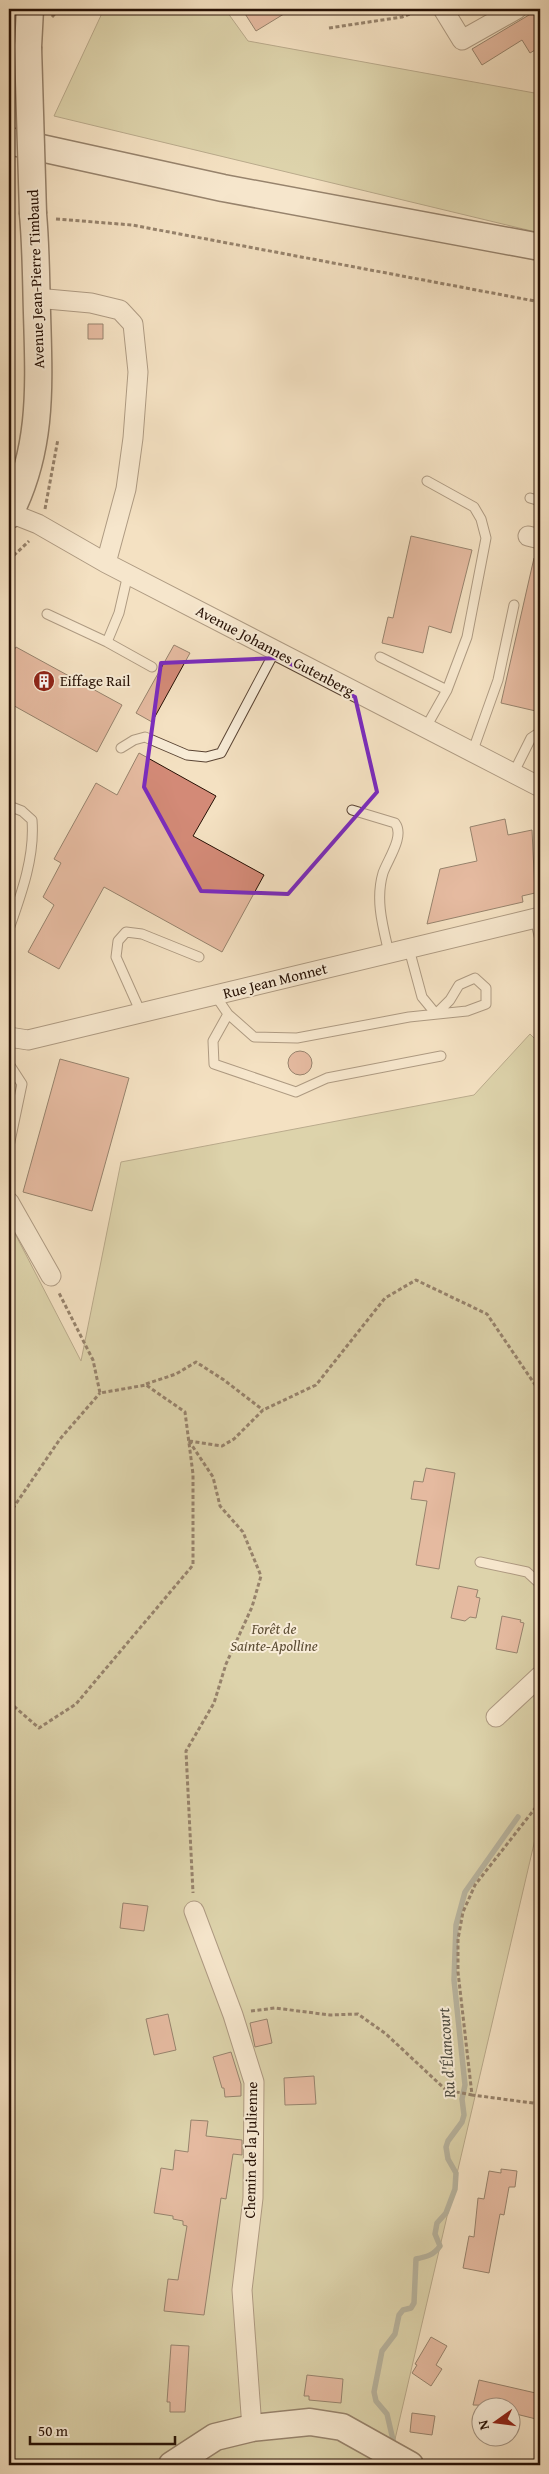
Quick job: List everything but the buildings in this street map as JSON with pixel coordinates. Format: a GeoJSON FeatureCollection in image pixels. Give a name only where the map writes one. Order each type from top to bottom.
{"type":"FeatureCollection","features":[{"type":"Feature","properties":{"kind":"street","name":"Avenue Jean-Pierre Timbaud"},"geometry":{"type":"LineString","coordinates":[[9,514],[26,477],[35,436],[40,395],[36,298],[44,217],[28,42],[22,9]]}},
{"type":"Feature","properties":{"kind":"street","name":"Avenue Jean-Pierre Timbaud"},"geometry":{"type":"LineString","coordinates":[[28,42],[30,9]]}},
{"type":"Feature","properties":{"kind":"street"},"geometry":{"type":"LineString","coordinates":[[443,9],[462,40],[517,9]]}},
{"type":"Feature","properties":{"kind":"street"},"geometry":{"type":"LineString","coordinates":[[9,141],[224,188],[540,247]]}},
{"type":"Feature","properties":{"kind":"street"},"geometry":{"type":"LineString","coordinates":[[36,298],[91,303],[120,310],[132,324],[138,372],[133,438],[126,489],[106,563]]}},
{"type":"Feature","properties":{"kind":"street","name":"Avenue Johannes Gutenberg"},"geometry":{"type":"LineString","coordinates":[[9,514],[38,524],[106,563],[540,787]]}},
{"type":"Feature","properties":{"kind":"street","name":"Rue Jean Monnet"},"geometry":{"type":"LineString","coordinates":[[9,1037],[28,1040],[538,917]]}},
{"type":"Feature","properties":{"kind":"street"},"geometry":{"type":"LineString","coordinates":[[9,1202],[51,1276]]}},
{"type":"Feature","properties":{"kind":"street"},"geometry":{"type":"LineString","coordinates":[[496,1717],[540,1676]]}},
{"type":"Feature","properties":{"kind":"street","name":"Chemin de la Julienne"},"geometry":{"type":"LineString","coordinates":[[194,1911],[233,2016],[254,2082],[253,2198],[242,2290],[252,2428]]}},
{"type":"Feature","properties":{"kind":"street"},"geometry":{"type":"LineString","coordinates":[[172,2465],[215,2437],[252,2428],[310,2422],[342,2427],[410,2465]]}},
{"type":"Feature","properties":{"kind":"lane"},"geometry":{"type":"LineString","coordinates":[[425,729],[446,690],[467,637],[486,538],[481,519],[474,507],[427,480]]}},
{"type":"Feature","properties":{"kind":"lane"},"geometry":{"type":"LineString","coordinates":[[530,498],[540,500]]}},
{"type":"Feature","properties":{"kind":"lane"},"geometry":{"type":"LineString","coordinates":[[107,642],[119,613],[128,574]]}},
{"type":"Feature","properties":{"kind":"lane"},"geometry":{"type":"LineString","coordinates":[[472,753],[498,680],[514,605]]}},
{"type":"Feature","properties":{"kind":"lane"},"geometry":{"type":"LineString","coordinates":[[47,614],[107,642],[152,667]]}},
{"type":"Feature","properties":{"kind":"lane"},"geometry":{"type":"LineString","coordinates":[[121,748],[134,740],[145,737],[187,755],[206,757],[221,754],[275,651]]}},
{"type":"Feature","properties":{"kind":"lane"},"geometry":{"type":"LineString","coordinates":[[380,657],[446,690]]}},
{"type":"Feature","properties":{"kind":"lane"},"geometry":{"type":"LineString","coordinates":[[514,774],[531,738],[540,732]]}},
{"type":"Feature","properties":{"kind":"lane"},"geometry":{"type":"LineString","coordinates":[[9,806],[22,811],[32,820],[34,838],[22,893],[9,929]]}},
{"type":"Feature","properties":{"kind":"lane"},"geometry":{"type":"LineString","coordinates":[[352,810],[395,822],[398,827],[398,835],[383,874],[380,910],[389,953]]}},
{"type":"Feature","properties":{"kind":"lane"},"geometry":{"type":"LineString","coordinates":[[538,917],[540,940]]}},
{"type":"Feature","properties":{"kind":"lane"},"geometry":{"type":"LineString","coordinates":[[140,1013],[116,957],[118,941],[126,932],[142,934],[198,957]]}},
{"type":"Feature","properties":{"kind":"lane"},"geometry":{"type":"LineString","coordinates":[[408,949],[422,997],[436,1014]]}},
{"type":"Feature","properties":{"kind":"lane"},"geometry":{"type":"LineString","coordinates":[[215,995],[228,1014],[254,1036],[297,1038],[436,1014],[467,1011],[486,1004],[486,988],[475,978],[459,985],[450,1000],[436,1014]]}},
{"type":"Feature","properties":{"kind":"lane"},"geometry":{"type":"LineString","coordinates":[[228,1014],[213,1041],[214,1064],[296,1092],[327,1078],[441,1056]]}},
{"type":"Feature","properties":{"kind":"lane"},"geometry":{"type":"LineString","coordinates":[[9,1060],[22,1084],[9,1146]]}},
{"type":"Feature","properties":{"kind":"lane"},"geometry":{"type":"LineString","coordinates":[[480,1562],[528,1572],[540,1584]]}},
{"type":"Feature","properties":{"kind":"path"},"geometry":{"type":"LineString","coordinates":[[329,28],[402,17],[423,9]]}},
{"type":"Feature","properties":{"kind":"path"},"geometry":{"type":"LineString","coordinates":[[44,217],[132,225],[540,302]]}},
{"type":"Feature","properties":{"kind":"path"},"geometry":{"type":"LineString","coordinates":[[9,560],[31,537]]}},
{"type":"Feature","properties":{"kind":"path"},"geometry":{"type":"LineString","coordinates":[[51,1276],[92,1360],[100,1392]]}},
{"type":"Feature","properties":{"kind":"path"},"geometry":{"type":"LineString","coordinates":[[188,1441],[222,1446],[234,1438],[263,1410],[316,1385],[384,1298],[416,1280],[487,1314],[540,1392]]}},
{"type":"Feature","properties":{"kind":"path"},"geometry":{"type":"LineString","coordinates":[[9,1514],[60,1439],[100,1392],[146,1384],[176,1374],[196,1362],[224,1380],[263,1410]]}},
{"type":"Feature","properties":{"kind":"path"},"geometry":{"type":"LineString","coordinates":[[9,1702],[39,1728],[76,1704],[193,1566],[192,1474],[185,1412],[146,1384]]}},
{"type":"Feature","properties":{"kind":"path"},"geometry":{"type":"LineString","coordinates":[[188,1441],[213,1477],[220,1506],[243,1532],[261,1576],[252,1607],[226,1664],[214,1703],[186,1750],[194,1911]]}},
{"type":"Feature","properties":{"kind":"path"},"geometry":{"type":"LineString","coordinates":[[472,2095],[458,1972],[458,1939],[463,1912],[475,1885],[540,1802]]}},
{"type":"Feature","properties":{"kind":"path"},"geometry":{"type":"LineString","coordinates":[[233,2016],[258,2009],[275,2008],[330,2015],[358,2014],[386,2034],[446,2090],[540,2104]]}},
{"type":"Feature","properties":{"kind":"highlighted area"},"geometry":{"type":"Polygon","coordinates":[[[279,658],[355,697],[377,792],[288,894],[201,891],[144,787],[161,663],[279,658]]]}},
{"type":"Feature","properties":{"kind":"green space"},"geometry":{"type":"Polygon","coordinates":[[[104,9],[225,9],[248,41],[540,94],[540,233],[54,116],[104,9]]]}},
{"type":"Feature","properties":{"kind":"green space","name":"Forêt de Sainte-Apolline"},"geometry":{"type":"Polygon","coordinates":[[[530,1034],[540,1044],[540,1818],[389,2465],[9,2465],[9,1222],[81,1361],[121,1162],[474,1095],[530,1034]]]}},
{"type":"Feature","properties":{"kind":"waterway","name":"Ru d'Élancourt"},"geometry":{"type":"LineString","coordinates":[[393,2440],[387,2414],[376,2401],[374,2392],[382,2351],[395,2334],[399,2315],[403,2310],[411,2308],[414,2303],[416,2259],[430,2255],[440,2246],[435,2234],[437,2223],[446,2213],[455,2189],[456,2173],[448,2159],[446,2147],[448,2141],[462,2122],[464,2115],[462,2099],[465,2085],[454,1980],[456,1925],[465,1892],[518,1817]]}},
{"type":"Feature","properties":{"kind":"place","name":"Eiffage Rail"},"geometry":{"type":"Point","coordinates":[44,681]}}]}
